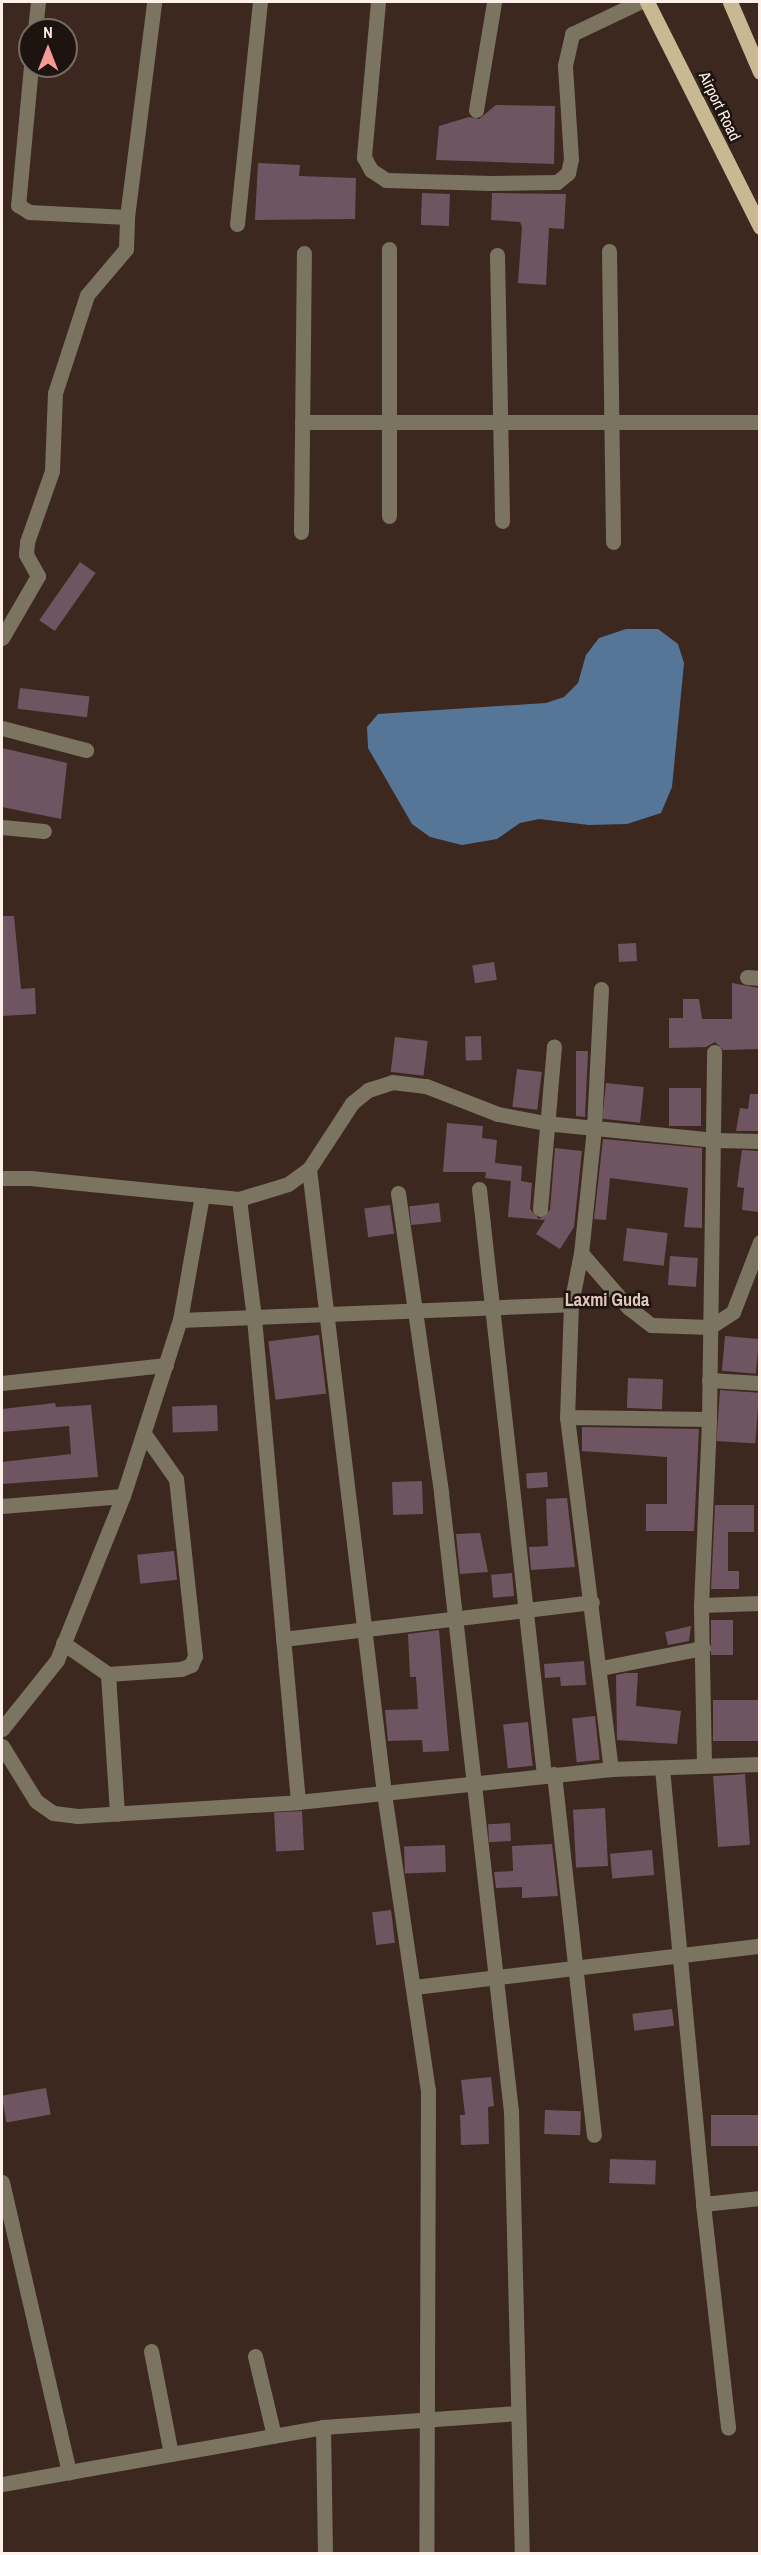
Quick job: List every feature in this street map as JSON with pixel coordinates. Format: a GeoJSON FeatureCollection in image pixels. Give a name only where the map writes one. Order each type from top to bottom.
{"type":"FeatureCollection","features":[{"type":"Feature","properties":{"kind":"main road","name":"Airport Road"},"geometry":{"type":"LineString","coordinates":[[647,2],[759,227]]}},
{"type":"Feature","properties":{"kind":"main road"},"geometry":{"type":"LineString","coordinates":[[730,2],[757,57],[759,72]]}},
{"type":"Feature","properties":{"kind":"street"},"geometry":{"type":"LineString","coordinates":[[36,18],[38,2]]}},
{"type":"Feature","properties":{"kind":"street"},"geometry":{"type":"LineString","coordinates":[[2,638],[38,576],[26,554],[27,542],[52,471],[55,393],[87,295],[126,249],[127,217],[154,2]]}},
{"type":"Feature","properties":{"kind":"street"},"geometry":{"type":"LineString","coordinates":[[237,224],[260,2]]}},
{"type":"Feature","properties":{"kind":"street"},"geometry":{"type":"LineString","coordinates":[[378,2],[364,157],[371,170],[386,180],[491,183],[556,182],[568,173],[571,159],[565,66],[572,34],[639,2]]}},
{"type":"Feature","properties":{"kind":"street"},"geometry":{"type":"LineString","coordinates":[[477,110],[494,2]]}},
{"type":"Feature","properties":{"kind":"street"},"geometry":{"type":"LineString","coordinates":[[30,78],[18,206],[29,212],[127,217]]}},
{"type":"Feature","properties":{"kind":"street"},"geometry":{"type":"LineString","coordinates":[[389,249],[389,516]]}},
{"type":"Feature","properties":{"kind":"street"},"geometry":{"type":"LineString","coordinates":[[609,251],[613,542]]}},
{"type":"Feature","properties":{"kind":"street"},"geometry":{"type":"LineString","coordinates":[[301,532],[304,253]]}},
{"type":"Feature","properties":{"kind":"street"},"geometry":{"type":"LineString","coordinates":[[497,255],[502,521]]}},
{"type":"Feature","properties":{"kind":"street"},"geometry":{"type":"LineString","coordinates":[[302,422],[759,422]]}},
{"type":"Feature","properties":{"kind":"street"},"geometry":{"type":"LineString","coordinates":[[2,728],[86,750]]}},
{"type":"Feature","properties":{"kind":"street"},"geometry":{"type":"LineString","coordinates":[[2,827],[45,831]]}},
{"type":"Feature","properties":{"kind":"street"},"geometry":{"type":"LineString","coordinates":[[601,989],[594,1128],[581,1253],[571,1304],[567,1418],[601,1668],[611,1769]]}},
{"type":"Feature","properties":{"kind":"street"},"geometry":{"type":"LineString","coordinates":[[540,1209],[545,1123],[554,1047]]}},
{"type":"Feature","properties":{"kind":"street"},"geometry":{"type":"LineString","coordinates":[[704,1766],[701,1605],[709,1419],[715,1140],[714,1052]]}},
{"type":"Feature","properties":{"kind":"street"},"geometry":{"type":"LineString","coordinates":[[2,1178],[239,1199],[288,1184],[309,1169],[352,1103],[368,1090],[392,1082],[426,1086],[498,1114],[545,1123],[715,1140],[759,1141]]}},
{"type":"Feature","properties":{"kind":"street"},"geometry":{"type":"LineString","coordinates":[[309,1169],[384,1793],[428,2090],[424,2417],[426,2553]]}},
{"type":"Feature","properties":{"kind":"street"},"geometry":{"type":"LineString","coordinates":[[479,1190],[526,1611],[576,1968],[594,2135]]}},
{"type":"Feature","properties":{"kind":"street"},"geometry":{"type":"LineString","coordinates":[[398,1193],[455,1618],[511,2111],[522,2553]]}},
{"type":"Feature","properties":{"kind":"street"},"geometry":{"type":"LineString","coordinates":[[2,1729],[57,1660],[146,1435],[180,1320],[202,1195]]}},
{"type":"Feature","properties":{"kind":"street"},"geometry":{"type":"LineString","coordinates":[[239,1199],[254,1318],[298,1803]]}},
{"type":"Feature","properties":{"kind":"street"},"geometry":{"type":"LineString","coordinates":[[581,1253],[628,1307],[651,1325],[710,1327],[732,1312],[759,1242]]}},
{"type":"Feature","properties":{"kind":"street"},"geometry":{"type":"LineString","coordinates":[[180,1320],[571,1304]]}},
{"type":"Feature","properties":{"kind":"street"},"geometry":{"type":"LineString","coordinates":[[2,1383],[166,1365]]}},
{"type":"Feature","properties":{"kind":"street"},"geometry":{"type":"LineString","coordinates":[[709,1380],[759,1383]]}},
{"type":"Feature","properties":{"kind":"street"},"geometry":{"type":"LineString","coordinates":[[567,1418],[709,1419]]}},
{"type":"Feature","properties":{"kind":"street"},"geometry":{"type":"LineString","coordinates":[[63,1643],[108,1674],[181,1669],[191,1665],[195,1656],[176,1479],[146,1435]]}},
{"type":"Feature","properties":{"kind":"street"},"geometry":{"type":"LineString","coordinates":[[2,1506],[123,1496]]}},
{"type":"Feature","properties":{"kind":"street"},"geometry":{"type":"LineString","coordinates":[[283,1639],[591,1602]]}},
{"type":"Feature","properties":{"kind":"street"},"geometry":{"type":"LineString","coordinates":[[701,1605],[759,1603]]}},
{"type":"Feature","properties":{"kind":"street"},"geometry":{"type":"LineString","coordinates":[[601,1668],[703,1648]]}},
{"type":"Feature","properties":{"kind":"street"},"geometry":{"type":"LineString","coordinates":[[108,1674],[117,1814]]}},
{"type":"Feature","properties":{"kind":"street"},"geometry":{"type":"LineString","coordinates":[[2,1746],[36,1801],[53,1813],[117,1814],[298,1803],[474,1782],[611,1769],[759,1764]]}},
{"type":"Feature","properties":{"kind":"street"},"geometry":{"type":"LineString","coordinates":[[662,1768],[703,2204],[728,2428]]}},
{"type":"Feature","properties":{"kind":"street"},"geometry":{"type":"LineString","coordinates":[[414,1987],[759,1946]]}},
{"type":"Feature","properties":{"kind":"street"},"geometry":{"type":"LineString","coordinates":[[2,2182],[9,2250],[69,2472]]}},
{"type":"Feature","properties":{"kind":"street"},"geometry":{"type":"LineString","coordinates":[[703,2204],[759,2198]]}},
{"type":"Feature","properties":{"kind":"street"},"geometry":{"type":"LineString","coordinates":[[151,2351],[171,2454]]}},
{"type":"Feature","properties":{"kind":"street"},"geometry":{"type":"LineString","coordinates":[[255,2356],[274,2436]]}},
{"type":"Feature","properties":{"kind":"street"},"geometry":{"type":"LineString","coordinates":[[2,2484],[323,2427],[424,2417],[517,2413]]}},
{"type":"Feature","properties":{"kind":"street"},"geometry":{"type":"LineString","coordinates":[[323,2427],[325,2553]]}},
{"type":"Feature","properties":{"kind":"water"},"geometry":{"type":"Polygon","coordinates":[[[626,629],[658,629],[678,644],[684,663],[672,787],[661,813],[627,824],[589,825],[539,819],[520,823],[497,839],[462,845],[430,837],[412,824],[368,748],[367,727],[378,714],[546,703],[564,697],[578,683],[586,655],[599,638],[626,629]]]}},
{"type":"Feature","properties":{"kind":"building"},"geometry":{"type":"Polygon","coordinates":[[[496,105],[555,106],[554,164],[436,160],[439,126],[469,117],[479,119],[496,105]]]}},
{"type":"Feature","properties":{"kind":"building"},"geometry":{"type":"Polygon","coordinates":[[[258,163],[300,165],[299,176],[356,178],[355,219],[255,220],[258,163]]]}},
{"type":"Feature","properties":{"kind":"building"},"geometry":{"type":"Polygon","coordinates":[[[422,193],[450,194],[449,226],[421,225],[422,193]]]}},
{"type":"Feature","properties":{"kind":"building"},"geometry":{"type":"Polygon","coordinates":[[[492,193],[566,194],[564,229],[549,228],[546,285],[518,283],[522,227],[520,222],[491,220],[492,193]]]}},
{"type":"Feature","properties":{"kind":"building"},"geometry":{"type":"Polygon","coordinates":[[[80,562],[96,573],[55,631],[39,620],[80,562]]]}},
{"type":"Feature","properties":{"kind":"building"},"geometry":{"type":"Polygon","coordinates":[[[20,688],[89,697],[87,717],[17,709],[20,688]]]}},
{"type":"Feature","properties":{"kind":"building"},"geometry":{"type":"Polygon","coordinates":[[[2,748],[67,763],[61,819],[2,807],[2,748]]]}},
{"type":"Feature","properties":{"kind":"building"},"geometry":{"type":"Polygon","coordinates":[[[2,916],[14,916],[21,989],[35,988],[36,1014],[2,1016],[2,916]]]}},
{"type":"Feature","properties":{"kind":"building"},"geometry":{"type":"Polygon","coordinates":[[[636,943],[637,961],[619,962],[618,944],[636,943]]]}},
{"type":"Feature","properties":{"kind":"building"},"geometry":{"type":"Polygon","coordinates":[[[494,962],[497,980],[475,983],[472,965],[494,962]]]}},
{"type":"Feature","properties":{"kind":"building"},"geometry":{"type":"Polygon","coordinates":[[[732,983],[759,988],[759,1049],[723,1050],[715,1042],[706,1047],[669,1048],[669,1018],[683,1018],[683,999],[699,999],[702,1019],[732,1019],[732,983]]]}},
{"type":"Feature","properties":{"kind":"building"},"geometry":{"type":"Polygon","coordinates":[[[481,1036],[482,1060],[466,1061],[465,1037],[481,1036]]]}},
{"type":"Feature","properties":{"kind":"building"},"geometry":{"type":"Polygon","coordinates":[[[395,1037],[428,1041],[423,1076],[391,1072],[395,1037]]]}},
{"type":"Feature","properties":{"kind":"building"},"geometry":{"type":"Polygon","coordinates":[[[576,1051],[588,1051],[585,1117],[576,1116],[576,1051]]]}},
{"type":"Feature","properties":{"kind":"building"},"geometry":{"type":"Polygon","coordinates":[[[517,1069],[542,1072],[537,1110],[512,1107],[517,1069]]]}},
{"type":"Feature","properties":{"kind":"building"},"geometry":{"type":"Polygon","coordinates":[[[606,1083],[644,1087],[640,1123],[602,1119],[606,1083]]]}},
{"type":"Feature","properties":{"kind":"building"},"geometry":{"type":"Polygon","coordinates":[[[669,1088],[701,1088],[701,1126],[669,1126],[669,1088]]]}},
{"type":"Feature","properties":{"kind":"building"},"geometry":{"type":"Polygon","coordinates":[[[750,1094],[759,1094],[759,1131],[736,1131],[740,1108],[748,1109],[750,1094]]]}},
{"type":"Feature","properties":{"kind":"building"},"geometry":{"type":"Polygon","coordinates":[[[447,1123],[483,1126],[482,1138],[497,1140],[495,1163],[522,1166],[521,1181],[532,1183],[530,1209],[539,1219],[550,1210],[555,1148],[582,1151],[574,1227],[560,1249],[536,1234],[545,1220],[508,1217],[511,1181],[485,1178],[486,1172],[443,1172],[447,1123]]]}},
{"type":"Feature","properties":{"kind":"building"},"geometry":{"type":"Polygon","coordinates":[[[603,1139],[702,1148],[702,1228],[684,1227],[688,1188],[610,1178],[606,1220],[594,1219],[603,1139]]]}},
{"type":"Feature","properties":{"kind":"building"},"geometry":{"type":"Polygon","coordinates":[[[742,1150],[759,1151],[759,1212],[742,1210],[744,1188],[737,1187],[742,1150]]]}},
{"type":"Feature","properties":{"kind":"building"},"geometry":{"type":"Polygon","coordinates":[[[439,1203],[441,1222],[411,1225],[409,1206],[439,1203]]]}},
{"type":"Feature","properties":{"kind":"building"},"geometry":{"type":"Polygon","coordinates":[[[390,1205],[394,1234],[368,1237],[364,1209],[390,1205]]]}},
{"type":"Feature","properties":{"kind":"building"},"geometry":{"type":"Polygon","coordinates":[[[627,1228],[668,1233],[664,1266],[623,1261],[627,1228]]]}},
{"type":"Feature","properties":{"kind":"building"},"geometry":{"type":"Polygon","coordinates":[[[670,1256],[698,1258],[696,1287],[668,1285],[670,1256]]]}},
{"type":"Feature","properties":{"kind":"building"},"geometry":{"type":"Polygon","coordinates":[[[319,1335],[326,1394],[276,1400],[268,1341],[319,1335]]]}},
{"type":"Feature","properties":{"kind":"building"},"geometry":{"type":"Polygon","coordinates":[[[725,1336],[759,1339],[756,1374],[722,1371],[725,1336]]]}},
{"type":"Feature","properties":{"kind":"building"},"geometry":{"type":"Polygon","coordinates":[[[628,1378],[663,1379],[662,1409],[627,1408],[628,1378]]]}},
{"type":"Feature","properties":{"kind":"building"},"geometry":{"type":"Polygon","coordinates":[[[720,1390],[759,1393],[755,1444],[716,1441],[720,1390]]]}},
{"type":"Feature","properties":{"kind":"building"},"geometry":{"type":"Polygon","coordinates":[[[55,1403],[56,1407],[91,1405],[98,1477],[2,1484],[2,1462],[71,1454],[69,1426],[2,1432],[2,1409],[55,1403]]]}},
{"type":"Feature","properties":{"kind":"building"},"geometry":{"type":"Polygon","coordinates":[[[217,1405],[218,1431],[173,1433],[172,1407],[217,1405]]]}},
{"type":"Feature","properties":{"kind":"building"},"geometry":{"type":"Polygon","coordinates":[[[582,1427],[699,1429],[694,1531],[646,1531],[646,1504],[667,1504],[667,1457],[582,1451],[582,1427]]]}},
{"type":"Feature","properties":{"kind":"building"},"geometry":{"type":"Polygon","coordinates":[[[547,1472],[548,1487],[527,1488],[526,1473],[547,1472]]]}},
{"type":"Feature","properties":{"kind":"building"},"geometry":{"type":"Polygon","coordinates":[[[422,1481],[423,1514],[393,1515],[392,1482],[422,1481]]]}},
{"type":"Feature","properties":{"kind":"building"},"geometry":{"type":"Polygon","coordinates":[[[567,1498],[575,1567],[531,1570],[529,1547],[548,1546],[546,1499],[567,1498]]]}},
{"type":"Feature","properties":{"kind":"building"},"geometry":{"type":"Polygon","coordinates":[[[715,1505],[754,1505],[754,1532],[728,1532],[728,1571],[739,1571],[739,1589],[711,1589],[715,1505]]]}},
{"type":"Feature","properties":{"kind":"building"},"geometry":{"type":"Polygon","coordinates":[[[480,1533],[488,1572],[460,1574],[456,1534],[480,1533]]]}},
{"type":"Feature","properties":{"kind":"building"},"geometry":{"type":"Polygon","coordinates":[[[174,1551],[177,1580],[140,1584],[137,1555],[174,1551]]]}},
{"type":"Feature","properties":{"kind":"building"},"geometry":{"type":"Polygon","coordinates":[[[512,1573],[514,1596],[493,1598],[491,1575],[512,1573]]]}},
{"type":"Feature","properties":{"kind":"building"},"geometry":{"type":"Polygon","coordinates":[[[711,1620],[733,1620],[733,1655],[711,1655],[711,1620]]]}},
{"type":"Feature","properties":{"kind":"building"},"geometry":{"type":"Polygon","coordinates":[[[691,1626],[689,1641],[668,1645],[665,1632],[691,1626]]]}},
{"type":"Feature","properties":{"kind":"building"},"geometry":{"type":"Polygon","coordinates":[[[439,1630],[449,1751],[423,1752],[422,1740],[388,1741],[385,1710],[418,1709],[416,1677],[410,1677],[408,1634],[439,1630]]]}},
{"type":"Feature","properties":{"kind":"building"},"geometry":{"type":"Polygon","coordinates":[[[584,1661],[586,1685],[561,1686],[560,1677],[545,1678],[544,1664],[584,1661]]]}},
{"type":"Feature","properties":{"kind":"building"},"geometry":{"type":"Polygon","coordinates":[[[638,1673],[636,1706],[681,1711],[677,1744],[617,1740],[616,1675],[638,1673]]]}},
{"type":"Feature","properties":{"kind":"building"},"geometry":{"type":"Polygon","coordinates":[[[713,1700],[759,1700],[759,1741],[713,1741],[713,1700]]]}},
{"type":"Feature","properties":{"kind":"building"},"geometry":{"type":"Polygon","coordinates":[[[595,1716],[600,1760],[577,1762],[572,1718],[595,1716]]]}},
{"type":"Feature","properties":{"kind":"building"},"geometry":{"type":"Polygon","coordinates":[[[528,1722],[533,1766],[508,1768],[503,1725],[528,1722]]]}},
{"type":"Feature","properties":{"kind":"building"},"geometry":{"type":"Polygon","coordinates":[[[745,1774],[750,1845],[718,1847],[713,1776],[745,1774]]]}},
{"type":"Feature","properties":{"kind":"building"},"geometry":{"type":"Polygon","coordinates":[[[605,1808],[608,1866],[576,1868],[573,1810],[605,1808]]]}},
{"type":"Feature","properties":{"kind":"building"},"geometry":{"type":"Polygon","coordinates":[[[302,1811],[304,1850],[276,1851],[274,1812],[302,1811]]]}},
{"type":"Feature","properties":{"kind":"building"},"geometry":{"type":"Polygon","coordinates":[[[510,1823],[511,1841],[489,1842],[488,1824],[510,1823]]]}},
{"type":"Feature","properties":{"kind":"building"},"geometry":{"type":"Polygon","coordinates":[[[552,1844],[558,1896],[522,1898],[522,1887],[496,1888],[494,1872],[513,1871],[512,1846],[552,1844]]]}},
{"type":"Feature","properties":{"kind":"building"},"geometry":{"type":"Polygon","coordinates":[[[445,1845],[446,1872],[405,1873],[404,1846],[445,1845]]]}},
{"type":"Feature","properties":{"kind":"building"},"geometry":{"type":"Polygon","coordinates":[[[652,1850],[654,1875],[612,1879],[610,1854],[652,1850]]]}},
{"type":"Feature","properties":{"kind":"building"},"geometry":{"type":"Polygon","coordinates":[[[391,1910],[395,1943],[376,1945],[372,1912],[391,1910]]]}},
{"type":"Feature","properties":{"kind":"building"},"geometry":{"type":"Polygon","coordinates":[[[672,2009],[674,2026],[634,2031],[632,2014],[672,2009]]]}},
{"type":"Feature","properties":{"kind":"building"},"geometry":{"type":"Polygon","coordinates":[[[491,2077],[494,2106],[488,2107],[489,2144],[461,2145],[460,2115],[465,2115],[461,2080],[491,2077]]]}},
{"type":"Feature","properties":{"kind":"building"},"geometry":{"type":"Polygon","coordinates":[[[46,2088],[51,2115],[6,2122],[2,2096],[46,2088]]]}},
{"type":"Feature","properties":{"kind":"building"},"geometry":{"type":"Polygon","coordinates":[[[545,2110],[581,2111],[580,2135],[544,2134],[545,2110]]]}},
{"type":"Feature","properties":{"kind":"building"},"geometry":{"type":"Polygon","coordinates":[[[711,2115],[759,2115],[759,2146],[711,2146],[711,2115]]]}},
{"type":"Feature","properties":{"kind":"building"},"geometry":{"type":"Polygon","coordinates":[[[610,2159],[656,2161],[655,2185],[609,2183],[610,2159]]]}},
{"type":"Feature","properties":{"kind":"district","name":"Laxmi Guda"},"geometry":{"type":"Point","coordinates":[607,1300]}}]}
